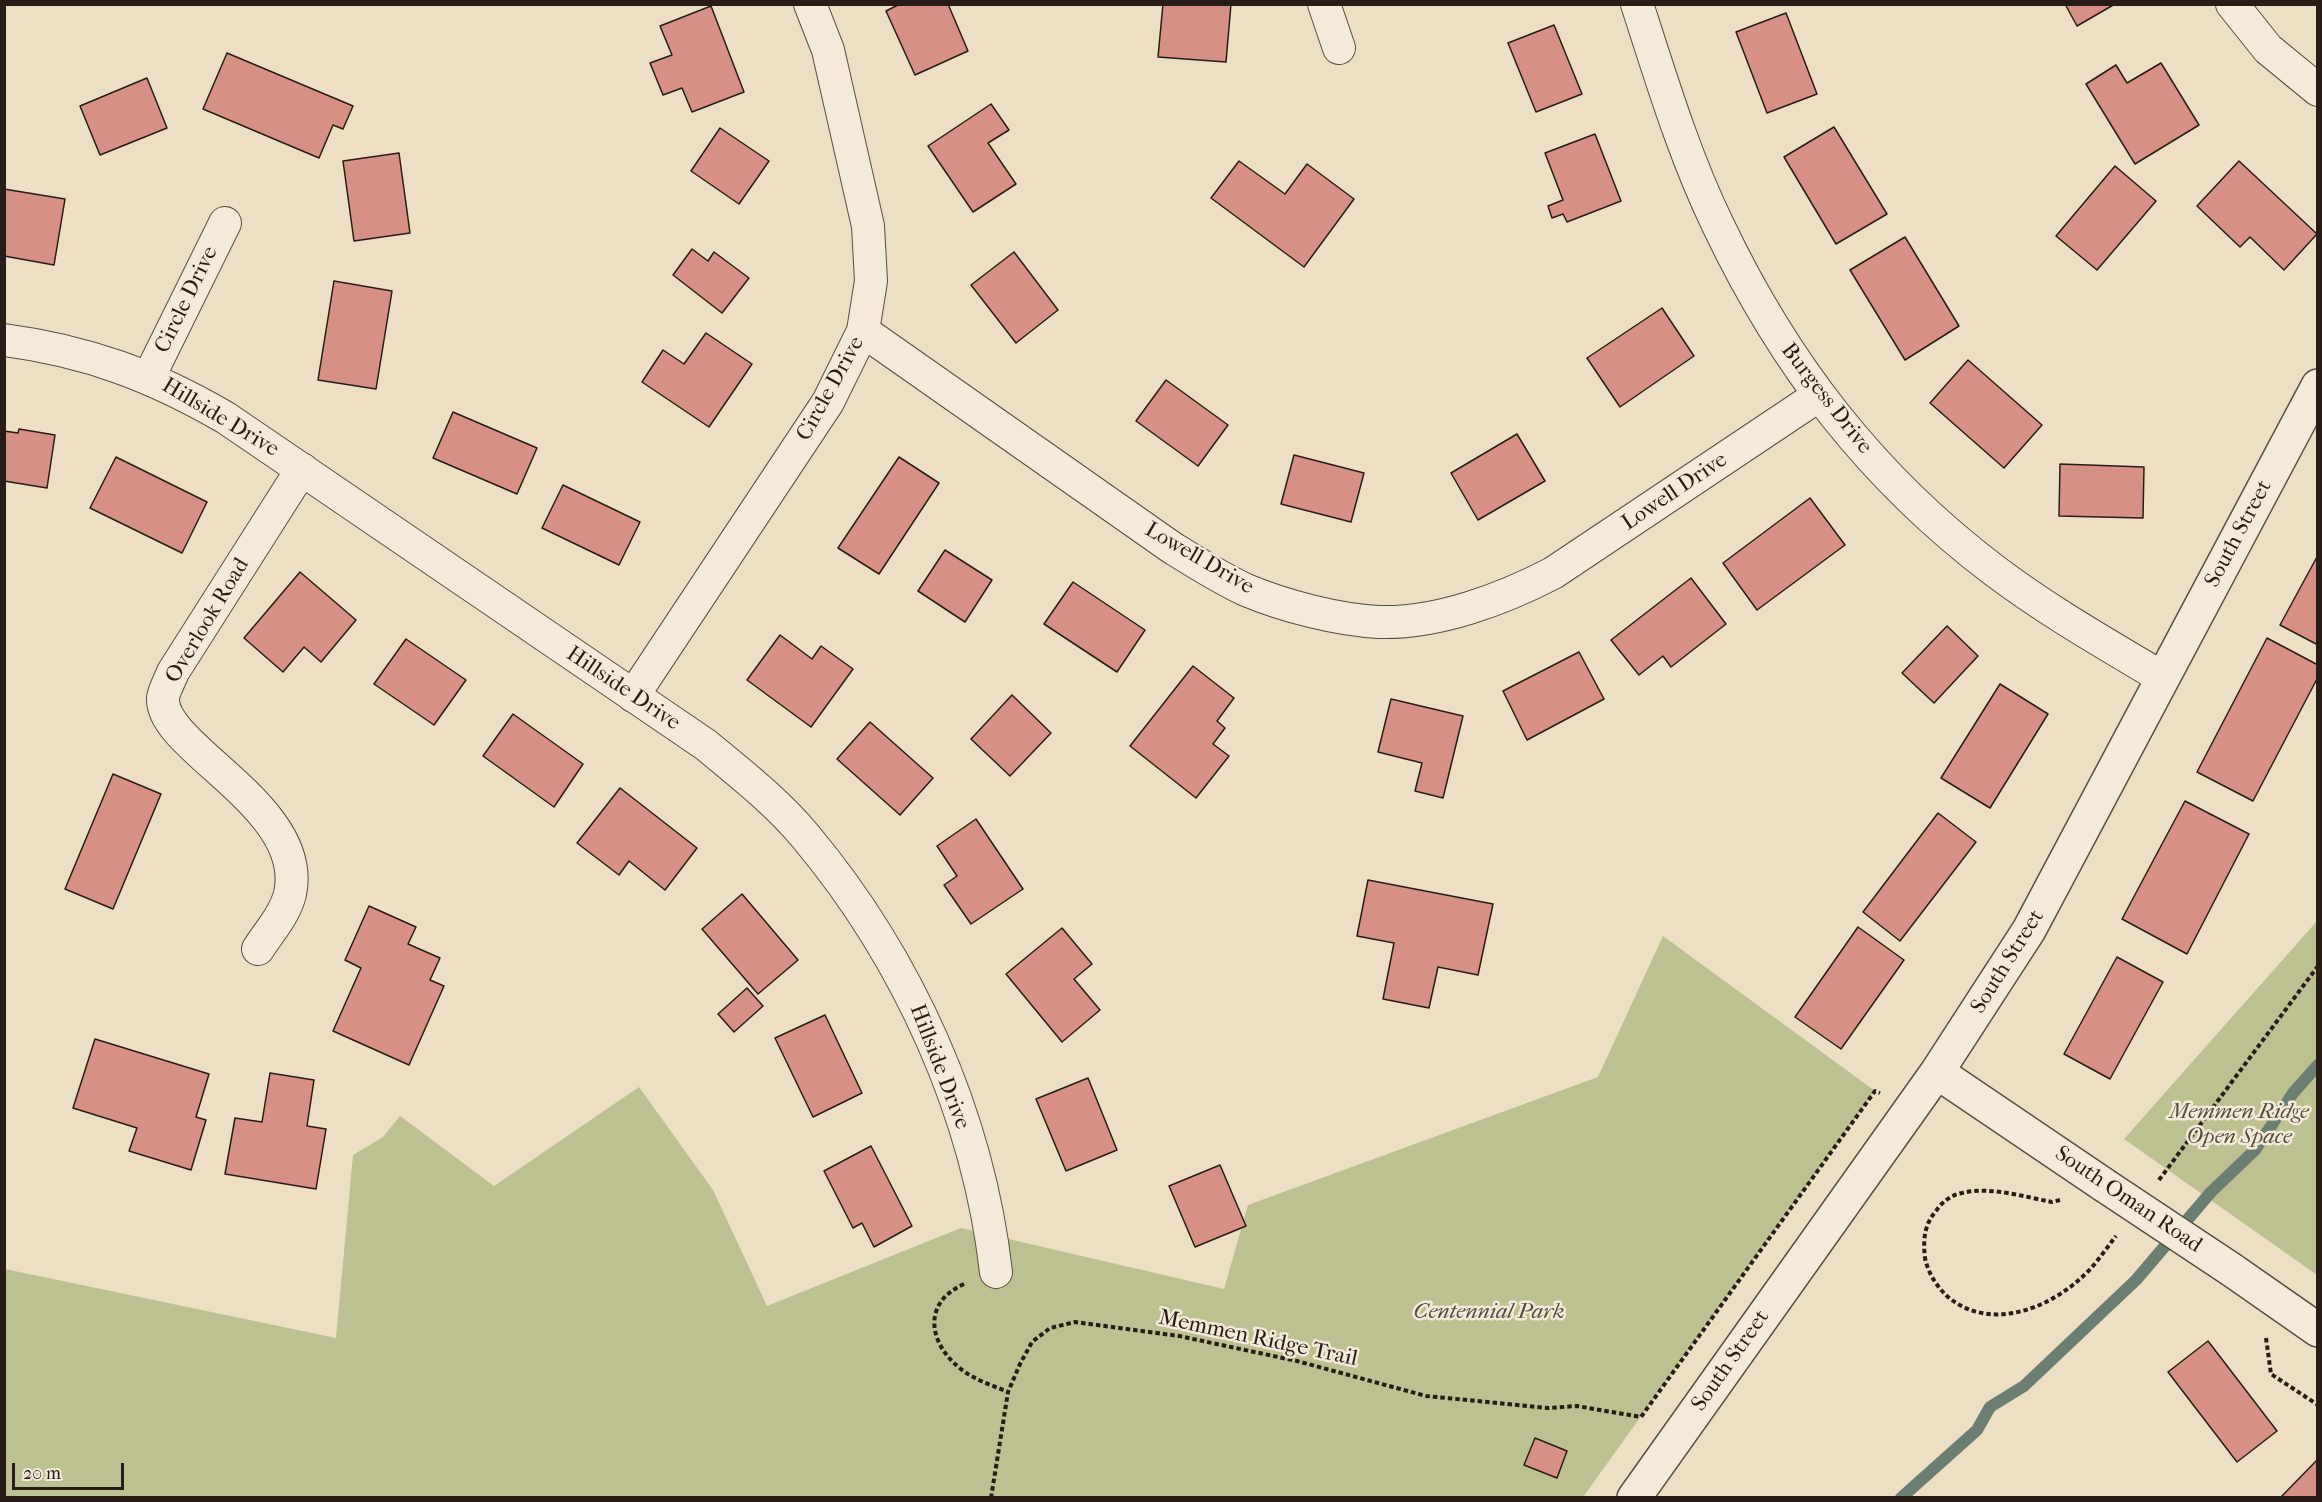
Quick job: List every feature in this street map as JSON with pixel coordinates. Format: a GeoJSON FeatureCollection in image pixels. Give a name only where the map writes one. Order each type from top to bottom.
{"type":"FeatureCollection","features":[{"type":"Feature","properties":{"kind":"street","name":"Circle Drive"},"geometry":{"type":"LineString","coordinates":[[633,696],[828,402],[863,331],[871,281],[868,226],[828,50],[810,4]]}},
{"type":"Feature","properties":{"kind":"street"},"geometry":{"type":"LineString","coordinates":[[1324,4],[1339,48]]}},
{"type":"Feature","properties":{"kind":"street","name":"Burgess Drive"},"geometry":{"type":"LineString","coordinates":[[1637,4],[1697,176],[1717,224],[1763,312],[1818,396],[1877,465],[1961,544],[2033,599],[2163,678]]}},
{"type":"Feature","properties":{"kind":"street"},"geometry":{"type":"LineString","coordinates":[[2232,4],[2268,49],[2318,90]]}},
{"type":"Feature","properties":{"kind":"street","name":"Circle Drive"},"geometry":{"type":"LineString","coordinates":[[149,376],[225,223]]}},
{"type":"Feature","properties":{"kind":"street","name":"Lowell Drive"},"geometry":{"type":"LineString","coordinates":[[863,331],[1171,547],[1215,573],[1274,600],[1323,613],[1379,622],[1431,616],[1515,593],[1553,573],[1818,396]]}},
{"type":"Feature","properties":{"kind":"street","name":"Hillside Drive"},"geometry":{"type":"LineString","coordinates":[[4,340],[82,354],[149,376],[226,418],[706,745],[756,786],[805,836],[844,887],[880,941],[916,1004],[950,1086],[984,1192],[996,1272]]}},
{"type":"Feature","properties":{"kind":"street","name":"South Street"},"geometry":{"type":"LineString","coordinates":[[1634,1497],[1937,1072],[2029,930],[2318,387]]}},
{"type":"Feature","properties":{"kind":"street","name":"Overlook Road"},"geometry":{"type":"LineString","coordinates":[[258,949],[281,914],[290,895],[291,869],[287,852],[277,832],[261,811],[178,730],[165,710],[163,698],[173,672],[302,469]]}},
{"type":"Feature","properties":{"kind":"street","name":"South Oman Road"},"geometry":{"type":"LineString","coordinates":[[1937,1072],[2318,1330]]}},
{"type":"Feature","properties":{"kind":"path"},"geometry":{"type":"LineString","coordinates":[[996,1272],[961,1285],[942,1298],[933,1315],[937,1339],[946,1356],[965,1372],[1008,1392]]}},
{"type":"Feature","properties":{"kind":"path"},"geometry":{"type":"LineString","coordinates":[[2259,1290],[2271,1374],[2318,1405]]}},
{"type":"Feature","properties":{"kind":"path","name":"Memmen Ridge Trail"},"geometry":{"type":"LineString","coordinates":[[991,1497],[1008,1392],[1032,1342],[1050,1328],[1075,1322],[1190,1339],[1297,1361],[1426,1396],[1548,1408],[1577,1406],[1641,1418]]}},
{"type":"Feature","properties":{"kind":"green space","name":"Memmen Ridge Open Space"},"geometry":{"type":"Polygon","coordinates":[[[2317,921],[2317,1275],[2124,1139],[2317,921]]]}},
{"type":"Feature","properties":{"kind":"green space","name":"Centennial Park"},"geometry":{"type":"Polygon","coordinates":[[[1663,936],[1875,1091],[1583,1497],[5,1498],[5,1269],[336,1338],[353,1155],[383,1137],[400,1116],[494,1186],[639,1087],[713,1190],[767,1306],[961,1228],[1224,1289],[1248,1205],[1598,1077],[1663,936]]]}},
{"type":"Feature","properties":{"kind":"building"},"geometry":{"type":"Polygon","coordinates":[[[900,4],[948,4],[968,51],[915,75],[886,11],[900,4]]]}},
{"type":"Feature","properties":{"kind":"building"},"geometry":{"type":"Polygon","coordinates":[[[1163,4],[1231,4],[1226,62],[1158,57],[1163,4]]]}},
{"type":"Feature","properties":{"kind":"building"},"geometry":{"type":"Polygon","coordinates":[[[2065,4],[2115,4],[2077,26],[2065,4]]]}},
{"type":"Feature","properties":{"kind":"building"},"geometry":{"type":"Polygon","coordinates":[[[711,6],[744,92],[692,112],[682,88],[663,95],[650,63],[672,55],[660,26],[711,6]]]}},
{"type":"Feature","properties":{"kind":"building"},"geometry":{"type":"Polygon","coordinates":[[[1786,13],[1817,94],[1767,113],[1736,32],[1786,13]]]}},
{"type":"Feature","properties":{"kind":"building"},"geometry":{"type":"Polygon","coordinates":[[[1554,25],[1582,94],[1536,112],[1508,43],[1554,25]]]}},
{"type":"Feature","properties":{"kind":"building"},"geometry":{"type":"Polygon","coordinates":[[[227,53],[353,106],[343,129],[333,125],[319,158],[203,109],[227,53]]]}},
{"type":"Feature","properties":{"kind":"building"},"geometry":{"type":"Polygon","coordinates":[[[2161,63],[2199,125],[2135,164],[2086,84],[2116,65],[2127,83],[2161,63]]]}},
{"type":"Feature","properties":{"kind":"building"},"geometry":{"type":"Polygon","coordinates":[[[147,78],[167,128],[100,155],[80,106],[147,78]]]}},
{"type":"Feature","properties":{"kind":"building"},"geometry":{"type":"Polygon","coordinates":[[[991,104],[1009,130],[988,143],[1016,184],[973,212],[928,146],[991,104]]]}},
{"type":"Feature","properties":{"kind":"building"},"geometry":{"type":"Polygon","coordinates":[[[1834,127],[1887,214],[1836,244],[1784,157],[1834,127]]]}},
{"type":"Feature","properties":{"kind":"building"},"geometry":{"type":"Polygon","coordinates":[[[720,128],[769,161],[739,204],[691,171],[720,128]]]}},
{"type":"Feature","properties":{"kind":"building"},"geometry":{"type":"Polygon","coordinates":[[[1595,134],[1621,201],[1567,222],[1563,214],[1552,218],[1548,206],[1563,200],[1545,153],[1595,134]]]}},
{"type":"Feature","properties":{"kind":"building"},"geometry":{"type":"Polygon","coordinates":[[[399,153],[410,233],[354,241],[343,161],[399,153]]]}},
{"type":"Feature","properties":{"kind":"building"},"geometry":{"type":"Polygon","coordinates":[[[1239,161],[1285,194],[1307,164],[1354,199],[1304,267],[1211,198],[1239,161]]]}},
{"type":"Feature","properties":{"kind":"building"},"geometry":{"type":"Polygon","coordinates":[[[2239,161],[2317,234],[2284,270],[2250,237],[2240,247],[2197,206],[2239,161]]]}},
{"type":"Feature","properties":{"kind":"building"},"geometry":{"type":"Polygon","coordinates":[[[2115,166],[2156,201],[2097,270],[2056,236],[2115,166]]]}},
{"type":"Feature","properties":{"kind":"building"},"geometry":{"type":"Polygon","coordinates":[[[4,189],[65,199],[54,265],[4,256],[4,189]]]}},
{"type":"Feature","properties":{"kind":"building"},"geometry":{"type":"Polygon","coordinates":[[[1905,237],[1959,326],[1905,360],[1850,270],[1905,237]]]}},
{"type":"Feature","properties":{"kind":"building"},"geometry":{"type":"Polygon","coordinates":[[[692,249],[708,261],[714,252],[749,278],[722,313],[673,275],[692,249]]]}},
{"type":"Feature","properties":{"kind":"building"},"geometry":{"type":"Polygon","coordinates":[[[1014,252],[1058,310],[1016,343],[971,285],[1014,252]]]}},
{"type":"Feature","properties":{"kind":"building"},"geometry":{"type":"Polygon","coordinates":[[[334,281],[392,291],[376,389],[318,380],[334,281]]]}},
{"type":"Feature","properties":{"kind":"building"},"geometry":{"type":"Polygon","coordinates":[[[1662,308],[1694,356],[1620,407],[1587,358],[1662,308]]]}},
{"type":"Feature","properties":{"kind":"building"},"geometry":{"type":"Polygon","coordinates":[[[706,333],[752,364],[709,427],[642,382],[663,350],[684,364],[706,333]]]}},
{"type":"Feature","properties":{"kind":"building"},"geometry":{"type":"Polygon","coordinates":[[[1968,360],[2042,425],[2004,468],[1930,403],[1968,360]]]}},
{"type":"Feature","properties":{"kind":"building"},"geometry":{"type":"Polygon","coordinates":[[[1166,380],[1228,425],[1198,466],[1136,421],[1166,380]]]}},
{"type":"Feature","properties":{"kind":"building"},"geometry":{"type":"Polygon","coordinates":[[[453,412],[537,448],[517,494],[433,458],[453,412]]]}},
{"type":"Feature","properties":{"kind":"building"},"geometry":{"type":"Polygon","coordinates":[[[19,429],[55,435],[47,488],[4,481],[4,431],[18,433],[19,429]]]}},
{"type":"Feature","properties":{"kind":"building"},"geometry":{"type":"Polygon","coordinates":[[[1517,434],[1545,481],[1478,520],[1451,473],[1517,434]]]}},
{"type":"Feature","properties":{"kind":"building"},"geometry":{"type":"Polygon","coordinates":[[[1294,455],[1364,473],[1351,522],[1281,504],[1294,455]]]}},
{"type":"Feature","properties":{"kind":"building"},"geometry":{"type":"Polygon","coordinates":[[[116,457],[207,502],[182,553],[90,508],[116,457]]]}},
{"type":"Feature","properties":{"kind":"building"},"geometry":{"type":"Polygon","coordinates":[[[899,457],[939,483],[879,574],[838,548],[899,457]]]}},
{"type":"Feature","properties":{"kind":"building"},"geometry":{"type":"Polygon","coordinates":[[[2060,464],[2144,467],[2143,518],[2059,516],[2060,464]]]}},
{"type":"Feature","properties":{"kind":"building"},"geometry":{"type":"Polygon","coordinates":[[[563,485],[640,522],[619,565],[542,528],[563,485]]]}},
{"type":"Feature","properties":{"kind":"building"},"geometry":{"type":"Polygon","coordinates":[[[1810,498],[1845,545],[1757,610],[1723,563],[1810,498]]]}},
{"type":"Feature","properties":{"kind":"building"},"geometry":{"type":"Polygon","coordinates":[[[945,550],[992,580],[965,622],[918,591],[945,550]]]}},
{"type":"Feature","properties":{"kind":"building"},"geometry":{"type":"Polygon","coordinates":[[[2318,555],[2318,645],[2280,625],[2318,555]]]}},
{"type":"Feature","properties":{"kind":"building"},"geometry":{"type":"Polygon","coordinates":[[[300,572],[356,620],[321,662],[304,647],[283,672],[244,638],[300,572]]]}},
{"type":"Feature","properties":{"kind":"building"},"geometry":{"type":"Polygon","coordinates":[[[1691,578],[1726,624],[1671,667],[1663,656],[1639,675],[1611,640],[1691,578]]]}},
{"type":"Feature","properties":{"kind":"building"},"geometry":{"type":"Polygon","coordinates":[[[1073,582],[1145,630],[1117,672],[1044,624],[1073,582]]]}},
{"type":"Feature","properties":{"kind":"building"},"geometry":{"type":"Polygon","coordinates":[[[1947,626],[1978,656],[1934,703],[1902,673],[1947,626]]]}},
{"type":"Feature","properties":{"kind":"building"},"geometry":{"type":"Polygon","coordinates":[[[780,635],[812,659],[821,646],[853,669],[811,727],[747,680],[780,635]]]}},
{"type":"Feature","properties":{"kind":"building"},"geometry":{"type":"Polygon","coordinates":[[[2267,638],[2318,665],[2318,677],[2253,801],[2197,772],[2267,638]]]}},
{"type":"Feature","properties":{"kind":"building"},"geometry":{"type":"Polygon","coordinates":[[[406,639],[466,680],[434,725],[374,684],[406,639]]]}},
{"type":"Feature","properties":{"kind":"building"},"geometry":{"type":"Polygon","coordinates":[[[1579,652],[1604,699],[1527,740],[1503,691],[1579,652]]]}},
{"type":"Feature","properties":{"kind":"building"},"geometry":{"type":"Polygon","coordinates":[[[1193,666],[1234,698],[1217,721],[1225,728],[1213,744],[1229,756],[1196,798],[1130,746],[1193,666]]]}},
{"type":"Feature","properties":{"kind":"building"},"geometry":{"type":"Polygon","coordinates":[[[2000,684],[2048,714],[1990,808],[1941,778],[2000,684]]]}},
{"type":"Feature","properties":{"kind":"building"},"geometry":{"type":"Polygon","coordinates":[[[1012,695],[1051,733],[1010,776],[971,739],[1012,695]]]}},
{"type":"Feature","properties":{"kind":"building"},"geometry":{"type":"Polygon","coordinates":[[[1391,699],[1463,716],[1443,798],[1415,791],[1422,763],[1378,752],[1391,699]]]}},
{"type":"Feature","properties":{"kind":"building"},"geometry":{"type":"Polygon","coordinates":[[[513,714],[583,764],[554,807],[483,756],[513,714]]]}},
{"type":"Feature","properties":{"kind":"building"},"geometry":{"type":"Polygon","coordinates":[[[870,722],[933,778],[900,815],[837,759],[870,722]]]}},
{"type":"Feature","properties":{"kind":"building"},"geometry":{"type":"Polygon","coordinates":[[[113,774],[161,794],[113,909],[65,889],[113,774]]]}},
{"type":"Feature","properties":{"kind":"building"},"geometry":{"type":"Polygon","coordinates":[[[620,788],[697,848],[665,890],[629,861],[619,875],[577,843],[620,788]]]}},
{"type":"Feature","properties":{"kind":"building"},"geometry":{"type":"Polygon","coordinates":[[[2185,801],[2249,834],[2187,954],[2122,919],[2185,801]]]}},
{"type":"Feature","properties":{"kind":"building"},"geometry":{"type":"Polygon","coordinates":[[[1938,813],[1976,842],[1900,941],[1863,912],[1938,813]]]}},
{"type":"Feature","properties":{"kind":"building"},"geometry":{"type":"Polygon","coordinates":[[[976,819],[1023,889],[971,924],[944,885],[957,876],[937,846],[976,819]]]}},
{"type":"Feature","properties":{"kind":"building"},"geometry":{"type":"Polygon","coordinates":[[[1368,880],[1493,904],[1478,975],[1438,967],[1429,1008],[1383,999],[1394,943],[1357,936],[1368,880]]]}},
{"type":"Feature","properties":{"kind":"building"},"geometry":{"type":"Polygon","coordinates":[[[742,894],[798,960],[758,994],[702,929],[742,894]]]}},
{"type":"Feature","properties":{"kind":"building"},"geometry":{"type":"Polygon","coordinates":[[[369,906],[416,927],[408,944],[440,958],[430,980],[444,986],[409,1065],[333,1031],[361,968],[345,960],[369,906]]]}},
{"type":"Feature","properties":{"kind":"building"},"geometry":{"type":"Polygon","coordinates":[[[1858,927],[1904,960],[1841,1049],[1795,1017],[1858,927]]]}},
{"type":"Feature","properties":{"kind":"building"},"geometry":{"type":"Polygon","coordinates":[[[1062,928],[1092,964],[1074,979],[1100,1010],[1062,1042],[1006,974],[1062,928]]]}},
{"type":"Feature","properties":{"kind":"building"},"geometry":{"type":"Polygon","coordinates":[[[2117,957],[2163,982],[2110,1079],[2064,1054],[2117,957]]]}},
{"type":"Feature","properties":{"kind":"building"},"geometry":{"type":"Polygon","coordinates":[[[747,988],[763,1006],[734,1032],[718,1014],[747,988]]]}},
{"type":"Feature","properties":{"kind":"building"},"geometry":{"type":"Polygon","coordinates":[[[825,1015],[862,1093],[813,1117],[775,1038],[825,1015]]]}},
{"type":"Feature","properties":{"kind":"building"},"geometry":{"type":"Polygon","coordinates":[[[95,1039],[209,1074],[196,1117],[206,1120],[191,1170],[129,1151],[137,1128],[73,1108],[95,1039]]]}},
{"type":"Feature","properties":{"kind":"building"},"geometry":{"type":"Polygon","coordinates":[[[270,1073],[314,1080],[307,1126],[326,1129],[316,1189],[225,1174],[235,1118],[262,1122],[270,1073]]]}},
{"type":"Feature","properties":{"kind":"building"},"geometry":{"type":"Polygon","coordinates":[[[1088,1078],[1117,1150],[1066,1171],[1036,1099],[1088,1078]]]}},
{"type":"Feature","properties":{"kind":"building"},"geometry":{"type":"Polygon","coordinates":[[[871,1146],[912,1226],[874,1247],[862,1223],[853,1228],[824,1171],[871,1146]]]}},
{"type":"Feature","properties":{"kind":"building"},"geometry":{"type":"Polygon","coordinates":[[[1220,1165],[1246,1226],[1195,1247],[1169,1186],[1220,1165]]]}},
{"type":"Feature","properties":{"kind":"building"},"geometry":{"type":"Polygon","coordinates":[[[2208,1341],[2277,1431],[2237,1462],[2168,1372],[2208,1341]]]}},
{"type":"Feature","properties":{"kind":"building"},"geometry":{"type":"Polygon","coordinates":[[[1535,1438],[1567,1451],[1557,1478],[1524,1465],[1535,1438]]]}},
{"type":"Feature","properties":{"kind":"building"},"geometry":{"type":"Polygon","coordinates":[[[2318,1459],[2318,1498],[2280,1498],[2318,1459]]]}},
{"type":"Feature","properties":{"kind":"waterway"},"geometry":{"type":"LineString","coordinates":[[1901,1498],[1977,1430],[1990,1407],[2024,1386],[2136,1280],[2211,1192],[2255,1150],[2293,1093],[2318,1065]]}}]}
